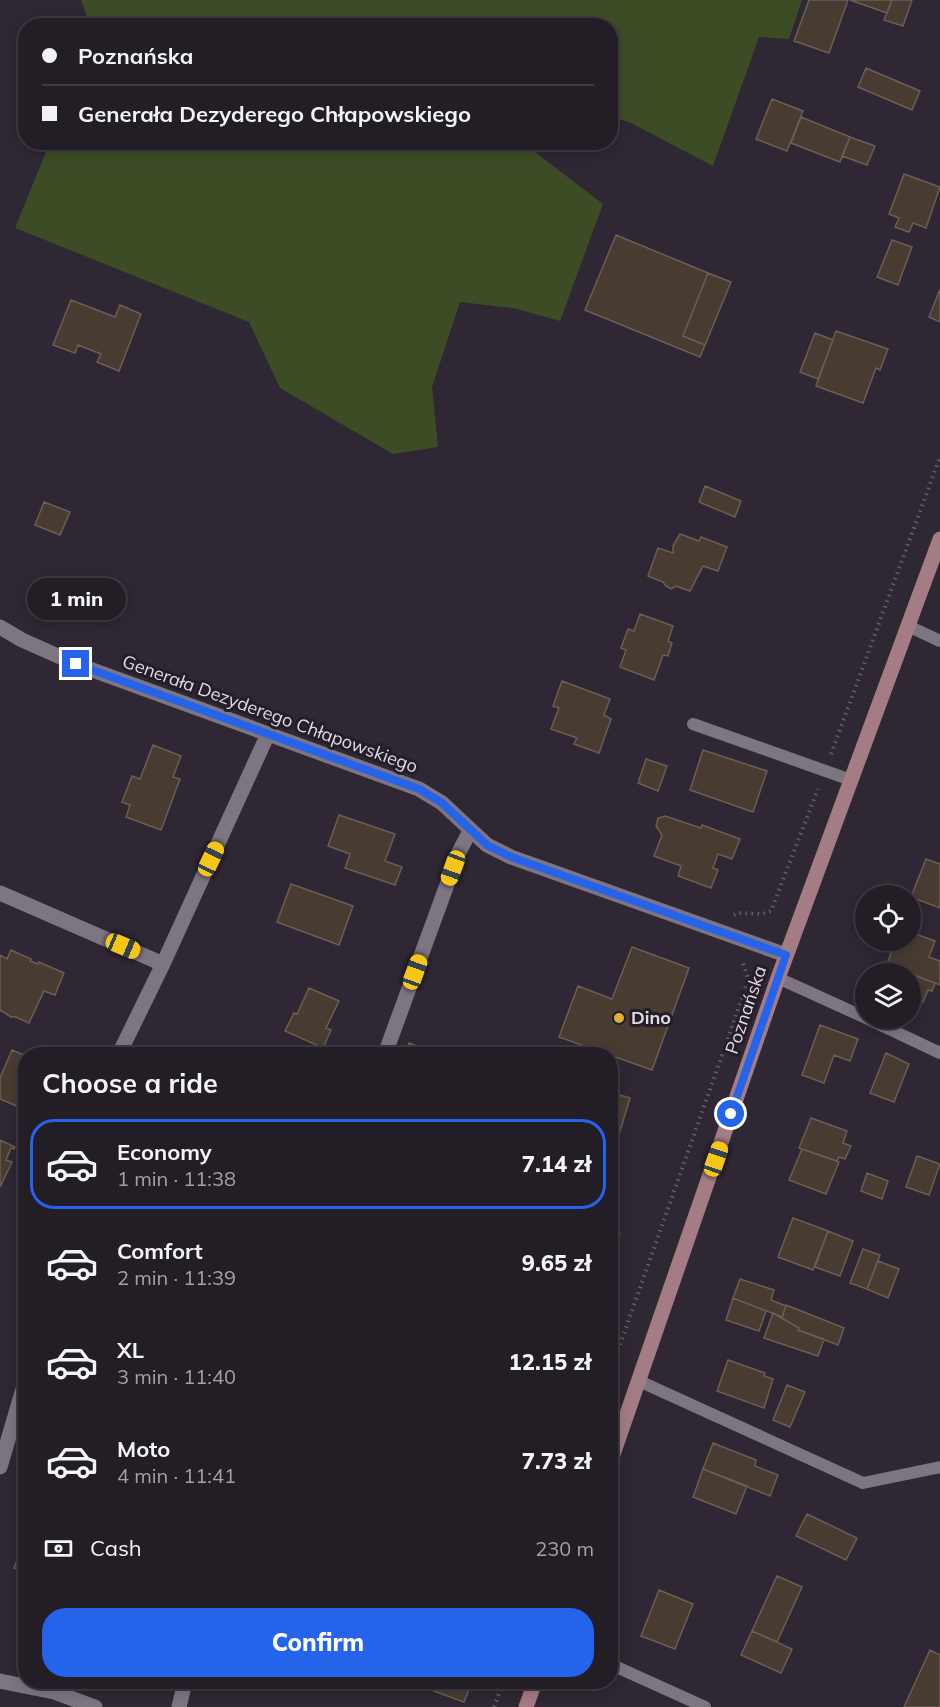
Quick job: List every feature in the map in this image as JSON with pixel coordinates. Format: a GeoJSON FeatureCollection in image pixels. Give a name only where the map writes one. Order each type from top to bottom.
{"type":"FeatureCollection","features":[{"type":"Feature","properties":{"kind":"street","name":"Poznańska"},"geometry":{"type":"LineString","coordinates":[[618,1440],[786,955],[940,539]]}},
{"type":"Feature","properties":{"kind":"street","name":"Generała Dezyderego Chłapowskiego"},"geometry":{"type":"LineString","coordinates":[[0,627],[22,640],[76,664],[419,789],[442,803],[487,845],[511,857],[786,955]]}},
{"type":"Feature","properties":{"kind":"street"},"geometry":{"type":"LineString","coordinates":[[122,1047],[268,734]]}},
{"type":"Feature","properties":{"kind":"street"},"geometry":{"type":"LineString","coordinates":[[388,1047],[459,852],[470,831]]}},
{"type":"Feature","properties":{"kind":"street"},"geometry":{"type":"LineString","coordinates":[[0,893],[163,964]]}},
{"type":"Feature","properties":{"kind":"street"},"geometry":{"type":"LineString","coordinates":[[0,1467],[18,1406]]}},
{"type":"Feature","properties":{"kind":"street"},"geometry":{"type":"LineString","coordinates":[[0,1681],[18,1685]]}},
{"type":"Feature","properties":{"kind":"street"},"geometry":{"type":"LineString","coordinates":[[39,1689],[95,1707]]}},
{"type":"Feature","properties":{"kind":"street"},"geometry":{"type":"LineString","coordinates":[[179,1707],[183,1689]]}},
{"type":"Feature","properties":{"kind":"street"},"geometry":{"type":"LineString","coordinates":[[526,1707],[532,1689]]}},
{"type":"Feature","properties":{"kind":"lane"},"geometry":{"type":"LineString","coordinates":[[908,626],[940,641]]}},
{"type":"Feature","properties":{"kind":"lane"},"geometry":{"type":"LineString","coordinates":[[693,724],[850,780]]}},
{"type":"Feature","properties":{"kind":"lane"},"geometry":{"type":"LineString","coordinates":[[778,978],[855,1013]]}},
{"type":"Feature","properties":{"kind":"lane"},"geometry":{"type":"LineString","coordinates":[[889,1029],[940,1053]]}},
{"type":"Feature","properties":{"kind":"lane"},"geometry":{"type":"LineString","coordinates":[[639,1381],[863,1483],[940,1467]]}},
{"type":"Feature","properties":{"kind":"lane"},"geometry":{"type":"LineString","coordinates":[[618,1668],[705,1707]]}},
{"type":"Feature","properties":{"kind":"path"},"geometry":{"type":"LineString","coordinates":[[721,931],[738,913],[762,914],[771,911],[940,457]]}},
{"type":"Feature","properties":{"kind":"path"},"geometry":{"type":"LineString","coordinates":[[618,1350],[744,993],[748,978],[745,966],[740,960]]}},
{"type":"Feature","properties":{"kind":"path"},"geometry":{"type":"LineString","coordinates":[[494,1707],[500,1689]]}},
{"type":"Feature","properties":{"kind":"green space"},"geometry":{"type":"Polygon","coordinates":[[[81,0],[802,0],[789,39],[759,37],[713,166],[633,124],[618,119],[618,18],[85,18],[81,0]]]}},
{"type":"Feature","properties":{"kind":"green space"},"geometry":{"type":"Polygon","coordinates":[[[47,150],[532,150],[603,204],[560,321],[513,308],[460,302],[432,387],[438,447],[393,454],[280,388],[249,322],[15,228],[47,150]]]}},
{"type":"Feature","properties":{"kind":"building"},"geometry":{"type":"Polygon","coordinates":[[[809,0],[848,0],[829,53],[794,41],[809,0]]]}},
{"type":"Feature","properties":{"kind":"building"},"geometry":{"type":"Polygon","coordinates":[[[850,0],[892,0],[887,13],[850,0]]]}},
{"type":"Feature","properties":{"kind":"building"},"geometry":{"type":"Polygon","coordinates":[[[892,0],[912,0],[903,26],[884,20],[892,0]]]}},
{"type":"Feature","properties":{"kind":"building"},"geometry":{"type":"Polygon","coordinates":[[[866,68],[920,91],[912,110],[858,87],[866,68]]]}},
{"type":"Feature","properties":{"kind":"building"},"geometry":{"type":"Polygon","coordinates":[[[772,99],[803,111],[787,151],[756,139],[772,99]]]}},
{"type":"Feature","properties":{"kind":"building"},"geometry":{"type":"Polygon","coordinates":[[[801,117],[850,137],[840,162],[791,143],[801,117]]]}},
{"type":"Feature","properties":{"kind":"building"},"geometry":{"type":"Polygon","coordinates":[[[850,137],[875,146],[867,165],[842,156],[850,137]]]}},
{"type":"Feature","properties":{"kind":"building"},"geometry":{"type":"Polygon","coordinates":[[[904,174],[940,187],[926,228],[913,223],[909,232],[895,227],[899,218],[889,214],[904,174]]]}},
{"type":"Feature","properties":{"kind":"building"},"geometry":{"type":"Polygon","coordinates":[[[616,235],[708,273],[683,336],[705,345],[700,357],[585,310],[616,235]]]}},
{"type":"Feature","properties":{"kind":"building"},"geometry":{"type":"Polygon","coordinates":[[[892,240],[912,247],[898,285],[877,277],[892,240]]]}},
{"type":"Feature","properties":{"kind":"building"},"geometry":{"type":"Polygon","coordinates":[[[708,273],[731,282],[705,345],[683,336],[708,273]]]}},
{"type":"Feature","properties":{"kind":"building"},"geometry":{"type":"Polygon","coordinates":[[[940,289],[940,322],[929,317],[940,289]]]}},
{"type":"Feature","properties":{"kind":"building"},"geometry":{"type":"Polygon","coordinates":[[[71,300],[115,317],[120,305],[141,314],[119,371],[97,362],[101,354],[78,345],[75,353],[53,345],[71,300]]]}},
{"type":"Feature","properties":{"kind":"building"},"geometry":{"type":"Polygon","coordinates":[[[836,331],[888,349],[880,370],[876,368],[863,403],[816,386],[836,331]]]}},
{"type":"Feature","properties":{"kind":"building"},"geometry":{"type":"Polygon","coordinates":[[[815,333],[833,340],[818,379],[800,372],[815,333]]]}},
{"type":"Feature","properties":{"kind":"building"},"geometry":{"type":"Polygon","coordinates":[[[705,486],[741,501],[735,517],[699,502],[705,486]]]}},
{"type":"Feature","properties":{"kind":"building"},"geometry":{"type":"Polygon","coordinates":[[[44,502],[70,512],[60,535],[35,525],[44,502]]]}},
{"type":"Feature","properties":{"kind":"building"},"geometry":{"type":"Polygon","coordinates":[[[680,534],[699,541],[701,537],[727,547],[718,571],[703,566],[690,591],[676,586],[671,589],[663,582],[648,576],[658,548],[673,553],[673,546],[680,534]]]}},
{"type":"Feature","properties":{"kind":"building"},"geometry":{"type":"Polygon","coordinates":[[[640,614],[673,626],[668,641],[672,643],[668,656],[663,655],[654,680],[620,667],[626,650],[621,648],[628,629],[634,631],[640,614]]]}},
{"type":"Feature","properties":{"kind":"building"},"geometry":{"type":"Polygon","coordinates":[[[562,681],[610,699],[604,715],[611,719],[599,753],[574,744],[577,738],[551,729],[559,708],[553,706],[562,681]]]}},
{"type":"Feature","properties":{"kind":"building"},"geometry":{"type":"Polygon","coordinates":[[[153,745],[181,756],[173,777],[180,779],[161,830],[126,817],[130,805],[122,802],[132,776],[140,779],[153,745]]]}},
{"type":"Feature","properties":{"kind":"building"},"geometry":{"type":"Polygon","coordinates":[[[703,750],[767,771],[753,812],[690,790],[703,750]]]}},
{"type":"Feature","properties":{"kind":"building"},"geometry":{"type":"Polygon","coordinates":[[[646,759],[667,766],[658,791],[638,783],[646,759]]]}},
{"type":"Feature","properties":{"kind":"building"},"geometry":{"type":"Polygon","coordinates":[[[339,815],[395,834],[385,861],[402,867],[395,885],[345,868],[350,854],[328,846],[339,815]]]}},
{"type":"Feature","properties":{"kind":"building"},"geometry":{"type":"Polygon","coordinates":[[[665,816],[701,828],[702,825],[740,839],[732,859],[718,854],[713,868],[718,870],[711,888],[678,876],[681,866],[654,856],[662,835],[656,826],[658,818],[665,816]]]}},
{"type":"Feature","properties":{"kind":"building"},"geometry":{"type":"Polygon","coordinates":[[[926,859],[940,864],[940,908],[921,901],[921,885],[916,885],[926,859]]]}},
{"type":"Feature","properties":{"kind":"building"},"geometry":{"type":"Polygon","coordinates":[[[291,884],[353,906],[339,945],[277,922],[291,884]]]}},
{"type":"Feature","properties":{"kind":"building"},"geometry":{"type":"Polygon","coordinates":[[[921,936],[935,941],[929,957],[940,961],[940,985],[921,977],[921,963],[887,963],[892,951],[921,951],[921,936]]]}},
{"type":"Feature","properties":{"kind":"building","name":"Dino"},"geometry":{"type":"Polygon","coordinates":[[[632,947],[689,968],[652,1070],[618,1058],[618,1047],[587,1047],[559,1037],[578,986],[612,999],[632,947]]]}},
{"type":"Feature","properties":{"kind":"building"},"geometry":{"type":"Polygon","coordinates":[[[11,950],[31,959],[30,961],[38,964],[39,962],[64,973],[55,995],[44,991],[29,1023],[11,1017],[0,1010],[0,955],[7,959],[11,950]]]}},
{"type":"Feature","properties":{"kind":"building"},"geometry":{"type":"Polygon","coordinates":[[[921,978],[935,983],[932,991],[928,990],[923,1002],[921,1001],[921,978]]]}},
{"type":"Feature","properties":{"kind":"building"},"geometry":{"type":"Polygon","coordinates":[[[309,988],[339,1001],[326,1028],[331,1030],[323,1047],[285,1031],[294,1013],[297,1014],[309,988]]]}},
{"type":"Feature","properties":{"kind":"building"},"geometry":{"type":"Polygon","coordinates":[[[820,1025],[858,1039],[850,1061],[834,1055],[824,1083],[802,1075],[820,1025]]]}},
{"type":"Feature","properties":{"kind":"building"},"geometry":{"type":"Polygon","coordinates":[[[409,1043],[420,1047],[408,1047],[409,1043]]]}},
{"type":"Feature","properties":{"kind":"building"},"geometry":{"type":"Polygon","coordinates":[[[12,1050],[18,1053],[18,1107],[0,1099],[0,1078],[12,1050]]]}},
{"type":"Feature","properties":{"kind":"building"},"geometry":{"type":"Polygon","coordinates":[[[886,1053],[909,1064],[894,1102],[870,1093],[886,1053]]]}},
{"type":"Feature","properties":{"kind":"building"},"geometry":{"type":"Polygon","coordinates":[[[618,1094],[630,1098],[618,1138],[618,1094]]]}},
{"type":"Feature","properties":{"kind":"building"},"geometry":{"type":"Polygon","coordinates":[[[811,1118],[847,1131],[843,1143],[851,1146],[845,1159],[839,1157],[837,1161],[799,1148],[811,1118]]]}},
{"type":"Feature","properties":{"kind":"building"},"geometry":{"type":"Polygon","coordinates":[[[0,1140],[15,1147],[11,1148],[6,1160],[12,1162],[0,1187],[0,1140]]]}},
{"type":"Feature","properties":{"kind":"building"},"geometry":{"type":"Polygon","coordinates":[[[802,1149],[839,1162],[826,1194],[789,1180],[802,1149]]]}},
{"type":"Feature","properties":{"kind":"building"},"geometry":{"type":"Polygon","coordinates":[[[917,1156],[940,1164],[929,1195],[906,1187],[917,1156]]]}},
{"type":"Feature","properties":{"kind":"building"},"geometry":{"type":"Polygon","coordinates":[[[867,1173],[888,1181],[882,1199],[861,1191],[867,1173]]]}},
{"type":"Feature","properties":{"kind":"building"},"geometry":{"type":"Polygon","coordinates":[[[793,1218],[828,1231],[813,1270],[778,1257],[793,1218]]]}},
{"type":"Feature","properties":{"kind":"building"},"geometry":{"type":"Polygon","coordinates":[[[828,1231],[853,1241],[840,1276],[815,1267],[828,1231]]]}},
{"type":"Feature","properties":{"kind":"building"},"geometry":{"type":"Polygon","coordinates":[[[863,1249],[880,1255],[867,1289],[850,1283],[863,1249]]]}},
{"type":"Feature","properties":{"kind":"building"},"geometry":{"type":"Polygon","coordinates":[[[878,1261],[899,1269],[888,1298],[867,1289],[878,1261]]]}},
{"type":"Feature","properties":{"kind":"building"},"geometry":{"type":"Polygon","coordinates":[[[740,1279],[774,1290],[771,1300],[786,1306],[782,1317],[733,1298],[740,1279]]]}},
{"type":"Feature","properties":{"kind":"building"},"geometry":{"type":"Polygon","coordinates":[[[733,1298],[766,1311],[759,1331],[726,1320],[733,1298]]]}},
{"type":"Feature","properties":{"kind":"building"},"geometry":{"type":"Polygon","coordinates":[[[786,1305],[844,1328],[838,1345],[798,1330],[799,1328],[782,1318],[786,1305]]]}},
{"type":"Feature","properties":{"kind":"building"},"geometry":{"type":"Polygon","coordinates":[[[773,1313],[799,1328],[798,1330],[824,1339],[818,1356],[764,1338],[773,1313]]]}},
{"type":"Feature","properties":{"kind":"building"},"geometry":{"type":"Polygon","coordinates":[[[728,1360],[765,1373],[764,1376],[773,1379],[764,1408],[717,1391],[728,1360]]]}},
{"type":"Feature","properties":{"kind":"building"},"geometry":{"type":"Polygon","coordinates":[[[787,1385],[805,1392],[790,1427],[773,1420],[787,1385]]]}},
{"type":"Feature","properties":{"kind":"building"},"geometry":{"type":"Polygon","coordinates":[[[713,1443],[756,1460],[755,1466],[778,1475],[770,1496],[703,1469],[713,1443]]]}},
{"type":"Feature","properties":{"kind":"building"},"geometry":{"type":"Polygon","coordinates":[[[703,1469],[747,1486],[736,1514],[693,1497],[703,1469]]]}},
{"type":"Feature","properties":{"kind":"building"},"geometry":{"type":"Polygon","coordinates":[[[807,1514],[857,1538],[846,1560],[796,1536],[807,1514]]]}},
{"type":"Feature","properties":{"kind":"building"},"geometry":{"type":"Polygon","coordinates":[[[18,1558],[18,1569],[14,1568],[18,1558]]]}},
{"type":"Feature","properties":{"kind":"building"},"geometry":{"type":"Polygon","coordinates":[[[777,1576],[802,1587],[777,1642],[752,1631],[777,1576]]]}},
{"type":"Feature","properties":{"kind":"building"},"geometry":{"type":"Polygon","coordinates":[[[659,1590],[693,1604],[675,1649],[641,1636],[659,1590]]]}},
{"type":"Feature","properties":{"kind":"building"},"geometry":{"type":"Polygon","coordinates":[[[752,1631],[792,1649],[781,1673],[741,1655],[752,1631]]]}},
{"type":"Feature","properties":{"kind":"building"},"geometry":{"type":"Polygon","coordinates":[[[930,1650],[940,1655],[940,1707],[904,1707],[930,1650]]]}},
{"type":"Feature","properties":{"kind":"building"},"geometry":{"type":"Polygon","coordinates":[[[431,1689],[469,1689],[464,1702],[431,1689]]]}},
{"type":"Feature","properties":{"kind":"place","name":"Dino"},"geometry":{"type":"Point","coordinates":[619,1018]}},
{"type":"Feature","properties":{"kind":"route"},"geometry":{"type":"LineString","coordinates":[[76,664],[419,789],[442,803],[487,845],[511,857],[786,955],[731,1114]]}}]}
